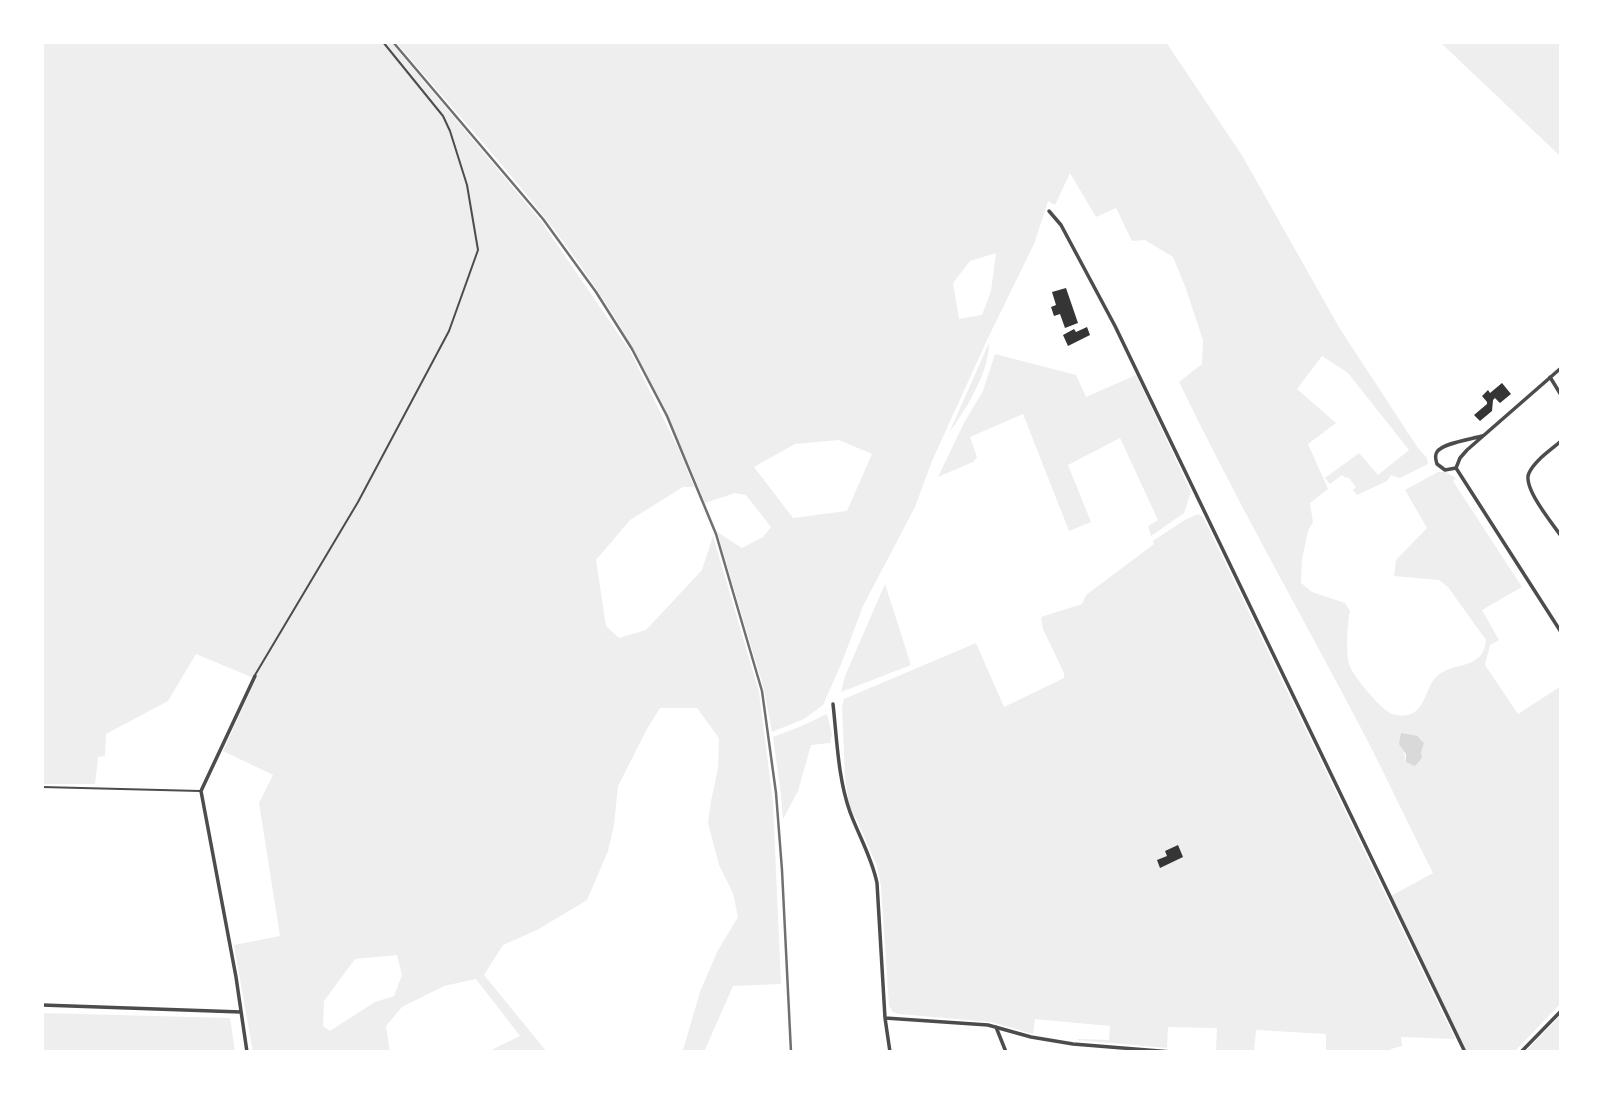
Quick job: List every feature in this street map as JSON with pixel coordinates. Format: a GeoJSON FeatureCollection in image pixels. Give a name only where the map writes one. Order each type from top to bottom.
{"type":"FeatureCollection","features":[{"type":"Feature","properties":{"kind":"street"},"geometry":{"type":"LineString","coordinates":[[1049,211],[1061,225],[1115,326],[1465,1052]]}},
{"type":"Feature","properties":{"kind":"street"},"geometry":{"type":"LineString","coordinates":[[1455,468],[1467,450],[1561,368]]}},
{"type":"Feature","properties":{"kind":"street"},"geometry":{"type":"LineString","coordinates":[[1550,377],[1561,395]]}},
{"type":"Feature","properties":{"kind":"street"},"geometry":{"type":"LineString","coordinates":[[1455,468],[1445,470],[1437,464],[1437,451],[1445,446],[1484,436]]}},
{"type":"Feature","properties":{"kind":"street"},"geometry":{"type":"LineString","coordinates":[[1561,441],[1528,473],[1527,481],[1530,491],[1561,536]]}},
{"type":"Feature","properties":{"kind":"street"},"geometry":{"type":"LineString","coordinates":[[1455,468],[1561,632]]}},
{"type":"Feature","properties":{"kind":"street"},"geometry":{"type":"LineString","coordinates":[[247,1052],[230,942],[201,791],[255,676]]}},
{"type":"Feature","properties":{"kind":"street"},"geometry":{"type":"LineString","coordinates":[[834,704],[842,778],[850,811],[874,867],[877,883],[885,1018],[890,1052]]}},
{"type":"Feature","properties":{"kind":"street"},"geometry":{"type":"LineString","coordinates":[[42,1004],[241,1012]]}},
{"type":"Feature","properties":{"kind":"street"},"geometry":{"type":"LineString","coordinates":[[1521,1052],[1561,1010]]}},
{"type":"Feature","properties":{"kind":"street"},"geometry":{"type":"LineString","coordinates":[[885,1018],[996,1027],[1031,1037],[1073,1044],[1172,1052]]}},
{"type":"Feature","properties":{"kind":"street"},"geometry":{"type":"LineString","coordinates":[[996,1027],[1006,1052]]}},
{"type":"Feature","properties":{"kind":"lane"},"geometry":{"type":"LineString","coordinates":[[255,676],[358,502],[450,331],[478,250],[467,184],[450,131],[443,116],[383,42]]}},
{"type":"Feature","properties":{"kind":"lane"},"geometry":{"type":"LineString","coordinates":[[42,787],[201,791]]}},
{"type":"Feature","properties":{"kind":"shaded area"},"geometry":{"type":"Polygon","coordinates":[[[42,42],[391,42],[541,221],[630,351],[680,452],[694,487],[683,487],[630,520],[596,560],[606,626],[619,638],[646,630],[702,570],[713,536],[759,692],[773,803],[781,984],[733,986],[704,1052],[679,1052],[683,1050],[700,992],[717,952],[738,917],[733,893],[719,865],[708,823],[718,768],[719,738],[697,708],[660,708],[647,729],[618,786],[608,851],[587,900],[537,930],[503,945],[484,975],[547,1052],[487,1052],[520,1036],[476,979],[444,986],[402,1007],[386,1026],[390,1052],[253,1052],[234,945],[280,936],[259,803],[273,775],[223,751],[256,679],[196,654],[168,701],[106,734],[105,756],[98,757],[95,784],[42,784],[42,42]],[[397,955],[355,959],[324,1001],[323,1026],[330,1031],[375,1002],[394,996],[402,975],[397,955]]]}},
{"type":"Feature","properties":{"kind":"shaded area"},"geometry":{"type":"Polygon","coordinates":[[[396,42],[1166,42],[1243,157],[1340,329],[1427,458],[1428,464],[1400,478],[1391,475],[1387,481],[1357,495],[1353,490],[1356,487],[1348,477],[1342,475],[1330,484],[1325,478],[1359,453],[1378,475],[1409,450],[1348,373],[1322,356],[1297,389],[1336,423],[1308,444],[1328,489],[1310,503],[1313,522],[1308,531],[1302,559],[1301,583],[1312,592],[1345,603],[1350,611],[1347,652],[1355,676],[1385,710],[1395,715],[1409,715],[1420,707],[1438,675],[1475,661],[1484,650],[1486,640],[1448,587],[1439,580],[1394,576],[1396,560],[1427,528],[1405,490],[1438,472],[1446,472],[1456,478],[1453,481],[1522,587],[1482,610],[1499,640],[1490,645],[1485,665],[1518,714],[1561,686],[1561,1003],[1514,1052],[1467,1052],[1391,896],[1433,873],[1362,730],[1179,382],[1202,364],[1203,340],[1173,257],[1145,240],[1132,241],[1116,208],[1096,217],[1070,173],[1055,205],[1048,201],[1034,244],[932,461],[915,507],[863,606],[823,705],[804,719],[772,732],[764,689],[717,532],[742,548],[763,537],[771,527],[746,495],[735,493],[705,503],[657,394],[629,341],[597,290],[526,194],[396,42]],[[996,253],[970,261],[953,283],[959,319],[982,315],[991,291],[996,253]],[[839,440],[795,444],[754,467],[793,518],[847,511],[872,454],[839,440]],[[1401,734],[1406,762],[1421,753],[1424,743],[1419,736],[1401,734]]]}},
{"type":"Feature","properties":{"kind":"shaded area"},"geometry":{"type":"Polygon","coordinates":[[[1440,42],[1561,42],[1561,157],[1559,155],[1440,42]]]}},
{"type":"Feature","properties":{"kind":"shaded area"},"geometry":{"type":"Polygon","coordinates":[[[989,343],[981,378],[949,433],[989,343]]]}},
{"type":"Feature","properties":{"kind":"shaded area"},"geometry":{"type":"Polygon","coordinates":[[[995,354],[1076,375],[1086,397],[1136,375],[1191,492],[1184,513],[1151,536],[1148,526],[1158,520],[1120,438],[1068,465],[1091,522],[1069,531],[1023,414],[970,437],[977,457],[973,462],[938,477],[983,391],[995,354]]]}},
{"type":"Feature","properties":{"kind":"shaded area"},"geometry":{"type":"Polygon","coordinates":[[[1198,514],[1203,517],[1455,1039],[1401,1037],[1402,1046],[1391,1049],[1390,1052],[1326,1052],[1326,1034],[1256,1030],[1254,1052],[1216,1050],[1217,1028],[1168,1027],[1167,1048],[1077,1039],[1109,1040],[1110,1026],[1035,1019],[1033,1034],[991,1022],[899,1014],[893,1012],[889,1006],[881,886],[877,866],[856,818],[850,811],[845,777],[842,707],[844,699],[976,643],[1004,707],[1064,678],[1043,629],[1041,617],[1082,604],[1086,595],[1154,544],[1153,541],[1198,514]]]}},
{"type":"Feature","properties":{"kind":"shaded area"},"geometry":{"type":"Polygon","coordinates":[[[885,584],[911,665],[841,692],[845,676],[885,584]]]}},
{"type":"Feature","properties":{"kind":"shaded area"},"geometry":{"type":"Polygon","coordinates":[[[827,714],[832,734],[830,743],[811,745],[798,791],[783,819],[773,737],[827,714]]]}},
{"type":"Feature","properties":{"kind":"shaded area"},"geometry":{"type":"Polygon","coordinates":[[[1401,733],[1418,736],[1424,743],[1422,758],[1415,766],[1406,762],[1406,754],[1399,744],[1401,733]]]}},
{"type":"Feature","properties":{"kind":"shaded area"},"geometry":{"type":"Polygon","coordinates":[[[42,1013],[230,1018],[235,1052],[42,1052],[42,1013]]]}},
{"type":"Feature","properties":{"kind":"shaded area"},"geometry":{"type":"Polygon","coordinates":[[[1561,1015],[1561,1052],[1525,1052],[1561,1015]]]}},
{"type":"Feature","properties":{"kind":"building"},"geometry":{"type":"Polygon","coordinates":[[[1066,288],[1078,323],[1065,328],[1060,314],[1054,316],[1051,307],[1056,305],[1052,292],[1066,288]]]}},
{"type":"Feature","properties":{"kind":"building"},"geometry":{"type":"Polygon","coordinates":[[[1087,327],[1090,335],[1068,346],[1063,335],[1074,329],[1076,332],[1087,327]]]}},
{"type":"Feature","properties":{"kind":"building"},"geometry":{"type":"Polygon","coordinates":[[[1502,383],[1511,394],[1500,403],[1495,398],[1492,411],[1480,421],[1474,415],[1487,404],[1482,396],[1502,383]]]}},
{"type":"Feature","properties":{"kind":"building"},"geometry":{"type":"Polygon","coordinates":[[[1178,845],[1183,857],[1160,868],[1157,860],[1167,856],[1165,851],[1178,845]]]}},
{"type":"Feature","properties":{"kind":"railway"},"geometry":{"type":"LineString","coordinates":[[393,42],[543,219],[596,292],[632,349],[667,416],[716,534],[762,691],[776,793],[791,1052]]}}]}
